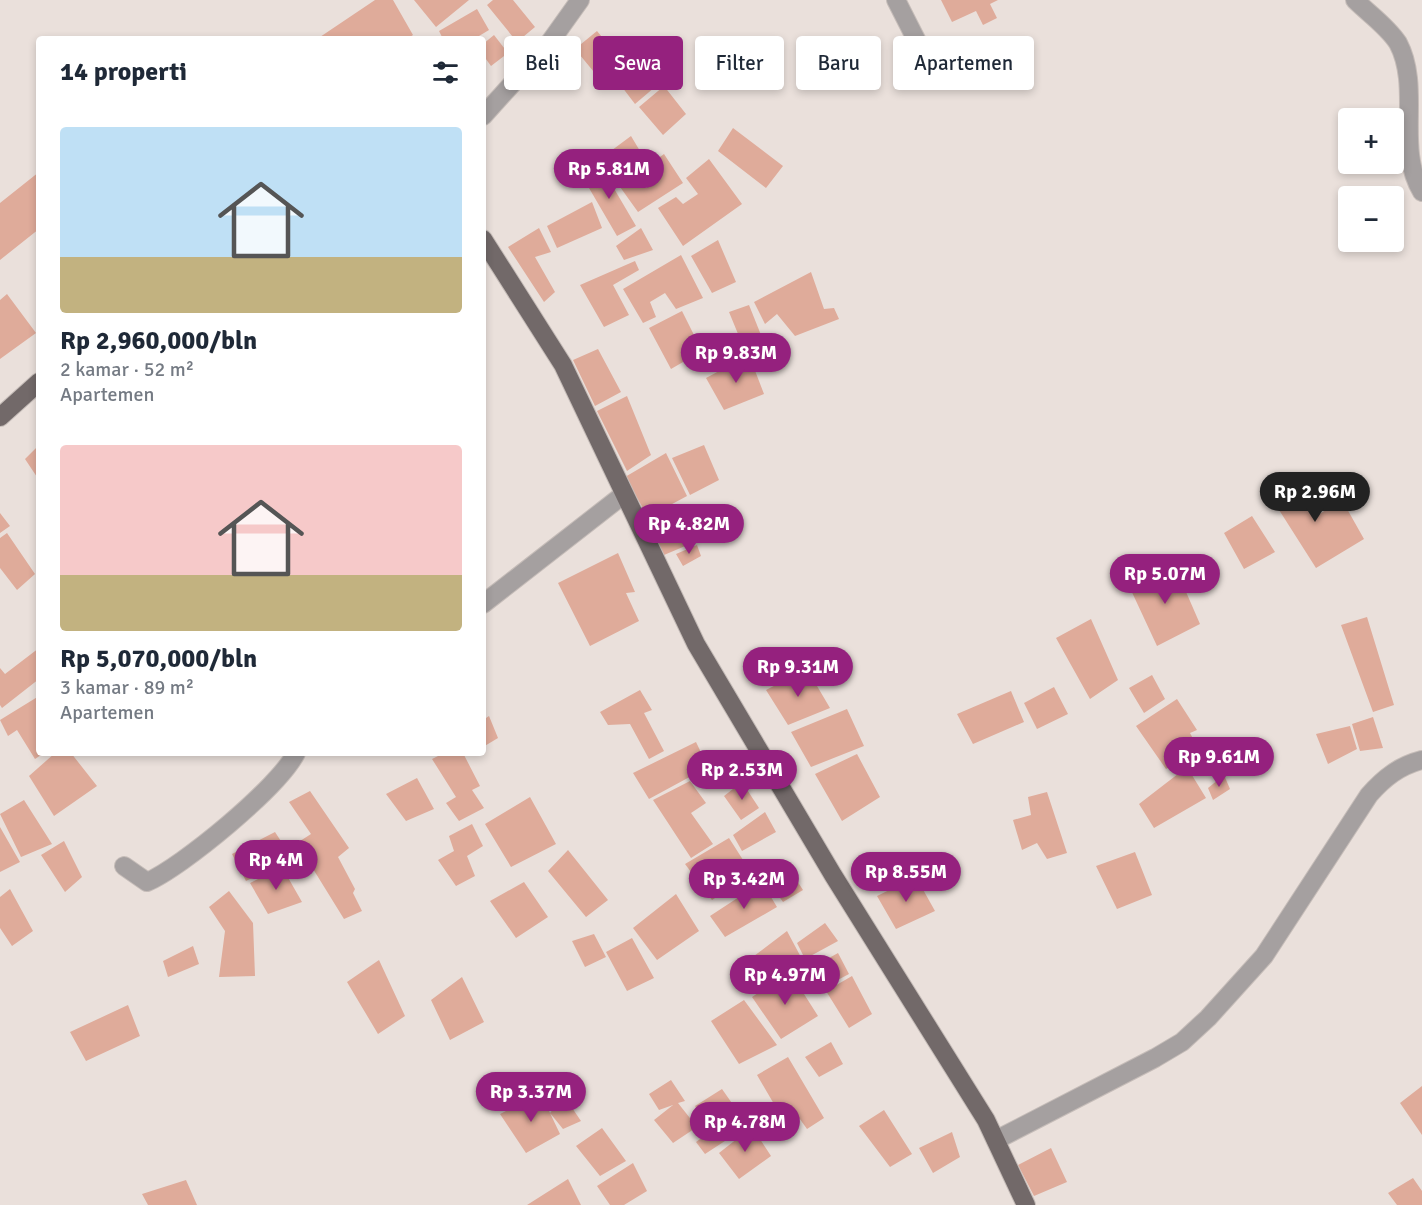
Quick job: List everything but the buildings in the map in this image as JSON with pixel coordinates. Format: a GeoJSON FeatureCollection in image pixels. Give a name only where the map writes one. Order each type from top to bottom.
{"type":"FeatureCollection","features":[{"type":"Feature","properties":{"kind":"main road"},"geometry":{"type":"LineString","coordinates":[[486,244],[563,365],[696,644],[833,875],[996,1140],[1026,1205]]}},
{"type":"Feature","properties":{"kind":"main road"},"geometry":{"type":"LineString","coordinates":[[0,417],[36,385]]}},
{"type":"Feature","properties":{"kind":"street"},"geometry":{"type":"LineString","coordinates":[[486,113],[550,42],[580,0]]}},
{"type":"Feature","properties":{"kind":"street"},"geometry":{"type":"LineString","coordinates":[[896,0],[915,36]]}},
{"type":"Feature","properties":{"kind":"street"},"geometry":{"type":"LineString","coordinates":[[1355,0],[1399,44],[1408,64],[1413,88],[1412,160],[1422,192]]}},
{"type":"Feature","properties":{"kind":"street"},"geometry":{"type":"LineString","coordinates":[[486,602],[623,495]]}},
{"type":"Feature","properties":{"kind":"street"},"geometry":{"type":"LineString","coordinates":[[124,866],[147,882],[172,869],[274,783],[294,756]]}},
{"type":"Feature","properties":{"kind":"street"},"geometry":{"type":"LineString","coordinates":[[996,1140],[1182,1042],[1208,1018],[1264,956],[1369,795],[1382,779],[1406,764],[1422,760]]}}]}
